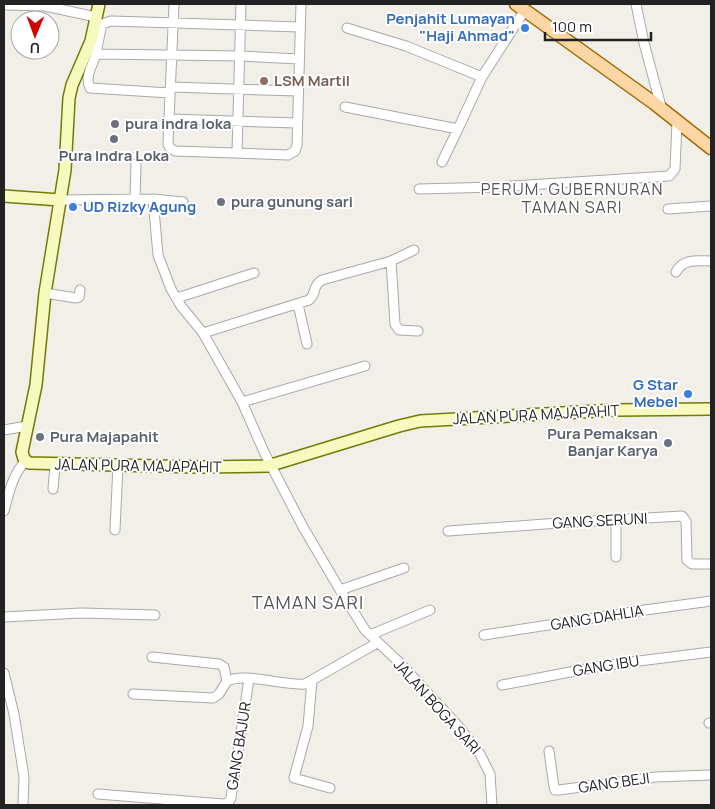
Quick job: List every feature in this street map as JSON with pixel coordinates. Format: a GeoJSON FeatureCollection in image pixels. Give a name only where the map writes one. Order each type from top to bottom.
{"type":"FeatureCollection","features":[{"type":"Feature","properties":{"kind":"main road"},"geometry":{"type":"LineString","coordinates":[[520,7],[711,148]]}},
{"type":"Feature","properties":{"kind":"street"},"geometry":{"type":"LineString","coordinates":[[4,511],[14,477],[20,466],[26,461],[22,452],[37,374],[45,293],[65,170],[70,92],[87,53],[98,4]]}},
{"type":"Feature","properties":{"kind":"street"},"geometry":{"type":"LineString","coordinates":[[174,4],[170,23],[172,55],[168,145],[174,151],[288,154],[292,153],[296,148],[301,4]]}},
{"type":"Feature","properties":{"kind":"street"},"geometry":{"type":"LineString","coordinates":[[237,153],[238,121],[235,89],[240,56],[241,4]]}},
{"type":"Feature","properties":{"kind":"street"},"geometry":{"type":"LineString","coordinates":[[636,4],[644,43],[662,110]]}},
{"type":"Feature","properties":{"kind":"street"},"geometry":{"type":"LineString","coordinates":[[4,5],[39,6],[96,17]]}},
{"type":"Feature","properties":{"kind":"street"},"geometry":{"type":"LineString","coordinates":[[442,162],[482,76],[520,7]]}},
{"type":"Feature","properties":{"kind":"street"},"geometry":{"type":"LineString","coordinates":[[298,91],[94,88],[89,86],[88,77],[96,54],[102,24],[107,21],[300,27]]}},
{"type":"Feature","properties":{"kind":"street"},"geometry":{"type":"LineString","coordinates":[[346,28],[406,46],[482,76]]}},
{"type":"Feature","properties":{"kind":"street"},"geometry":{"type":"LineString","coordinates":[[96,54],[240,56],[299,59]]}},
{"type":"Feature","properties":{"kind":"street"},"geometry":{"type":"LineString","coordinates":[[345,107],[458,129]]}},
{"type":"Feature","properties":{"kind":"street"},"geometry":{"type":"LineString","coordinates":[[169,119],[297,123]]}},
{"type":"Feature","properties":{"kind":"street"},"geometry":{"type":"LineString","coordinates":[[419,189],[497,187],[669,176],[675,170],[677,122]]}},
{"type":"Feature","properties":{"kind":"street"},"geometry":{"type":"LineString","coordinates":[[135,200],[136,164]]}},
{"type":"Feature","properties":{"kind":"street"},"geometry":{"type":"LineString","coordinates":[[4,196],[60,200],[153,199],[183,202]]}},
{"type":"Feature","properties":{"kind":"street","name":"JALAN BOGA SARI"},"geometry":{"type":"LineString","coordinates":[[153,199],[158,255],[176,298],[203,333],[242,402],[272,466],[359,622],[377,643],[402,665],[474,745],[486,764],[490,774],[492,805]]}},
{"type":"Feature","properties":{"kind":"street"},"geometry":{"type":"LineString","coordinates":[[668,209],[711,206]]}},
{"type":"Feature","properties":{"kind":"street"},"geometry":{"type":"LineString","coordinates":[[203,333],[312,299],[314,288],[322,280],[392,261],[414,250]]}},
{"type":"Feature","properties":{"kind":"street"},"geometry":{"type":"LineString","coordinates":[[392,261],[395,324],[399,330],[418,331]]}},
{"type":"Feature","properties":{"kind":"street"},"geometry":{"type":"LineString","coordinates":[[676,272],[679,266],[685,262],[711,261]]}},
{"type":"Feature","properties":{"kind":"street"},"geometry":{"type":"LineString","coordinates":[[176,298],[254,273]]}},
{"type":"Feature","properties":{"kind":"street"},"geometry":{"type":"LineString","coordinates":[[45,293],[76,298],[80,295],[80,290]]}},
{"type":"Feature","properties":{"kind":"street"},"geometry":{"type":"LineString","coordinates":[[298,304],[307,344]]}},
{"type":"Feature","properties":{"kind":"street"},"geometry":{"type":"LineString","coordinates":[[242,402],[365,366]]}},
{"type":"Feature","properties":{"kind":"street","name":"JALAN PURA MAJAPAHIT"},"geometry":{"type":"LineString","coordinates":[[26,461],[29,463],[54,465],[272,466],[420,421],[616,410],[711,410]]}},
{"type":"Feature","properties":{"kind":"street"},"geometry":{"type":"LineString","coordinates":[[4,430],[27,426]]}},
{"type":"Feature","properties":{"kind":"street"},"geometry":{"type":"LineString","coordinates":[[53,489],[54,465]]}},
{"type":"Feature","properties":{"kind":"street"},"geometry":{"type":"LineString","coordinates":[[115,530],[118,466]]}},
{"type":"Feature","properties":{"kind":"street","name":"GANG SERUNI"},"geometry":{"type":"LineString","coordinates":[[448,531],[684,517],[686,522],[687,560],[692,564],[711,564]]}},
{"type":"Feature","properties":{"kind":"street"},"geometry":{"type":"LineString","coordinates":[[616,520],[616,557]]}},
{"type":"Feature","properties":{"kind":"street"},"geometry":{"type":"LineString","coordinates":[[340,590],[404,568]]}},
{"type":"Feature","properties":{"kind":"street","name":"GANG DAHLIA"},"geometry":{"type":"LineString","coordinates":[[484,635],[711,601]]}},
{"type":"Feature","properties":{"kind":"street"},"geometry":{"type":"LineString","coordinates":[[370,635],[430,610]]}},
{"type":"Feature","properties":{"kind":"street"},"geometry":{"type":"LineString","coordinates":[[4,617],[82,613],[155,615]]}},
{"type":"Feature","properties":{"kind":"street"},"geometry":{"type":"LineString","coordinates":[[227,680],[249,679],[305,684],[377,643]]}},
{"type":"Feature","properties":{"kind":"street","name":"GANG IBU"},"geometry":{"type":"LineString","coordinates":[[502,685],[607,665],[711,652]]}},
{"type":"Feature","properties":{"kind":"street"},"geometry":{"type":"LineString","coordinates":[[133,694],[213,698],[219,694],[227,680],[224,667],[219,664],[152,657]]}},
{"type":"Feature","properties":{"kind":"street"},"geometry":{"type":"LineString","coordinates":[[4,673],[14,714],[24,778],[23,805]]}},
{"type":"Feature","properties":{"kind":"street","name":"GANG BAJUR"},"geometry":{"type":"LineString","coordinates":[[98,794],[163,802],[223,804],[230,801],[249,679]]}},
{"type":"Feature","properties":{"kind":"street"},"geometry":{"type":"LineString","coordinates":[[312,681],[308,726],[294,778],[330,788]]}},
{"type":"Feature","properties":{"kind":"street","name":"GANG BEJI"},"geometry":{"type":"LineString","coordinates":[[549,751],[556,790],[656,777],[711,774]]}},
{"type":"Feature","properties":{"kind":"place","name":"Penjahit Lumayan \"Haji Ahmad\""},"geometry":{"type":"Point","coordinates":[525,28]}},
{"type":"Feature","properties":{"kind":"place","name":"LSM Martil"},"geometry":{"type":"Point","coordinates":[264,81]}},
{"type":"Feature","properties":{"kind":"place","name":"pura indra loka"},"geometry":{"type":"Point","coordinates":[115,124]}},
{"type":"Feature","properties":{"kind":"place","name":"Pura Indra Loka"},"geometry":{"type":"Point","coordinates":[114,139]}},
{"type":"Feature","properties":{"kind":"place","name":"pura gunung sari"},"geometry":{"type":"Point","coordinates":[221,202]}},
{"type":"Feature","properties":{"kind":"place","name":"UD Rizky Agung"},"geometry":{"type":"Point","coordinates":[73,207]}},
{"type":"Feature","properties":{"kind":"place","name":"G Star Mebel"},"geometry":{"type":"Point","coordinates":[688,394]}},
{"type":"Feature","properties":{"kind":"place","name":"Pura Majapahit"},"geometry":{"type":"Point","coordinates":[40,437]}},
{"type":"Feature","properties":{"kind":"place","name":"Pura Pemaksan Banjar Karya"},"geometry":{"type":"Point","coordinates":[668,443]}},
{"type":"Feature","properties":{"kind":"district","name":"PERUM. GUBERNURAN TAMAN SARI"},"geometry":{"type":"Point","coordinates":[572,198]}},
{"type":"Feature","properties":{"kind":"district","name":"TAMAN SARI"},"geometry":{"type":"Point","coordinates":[308,603]}}]}
